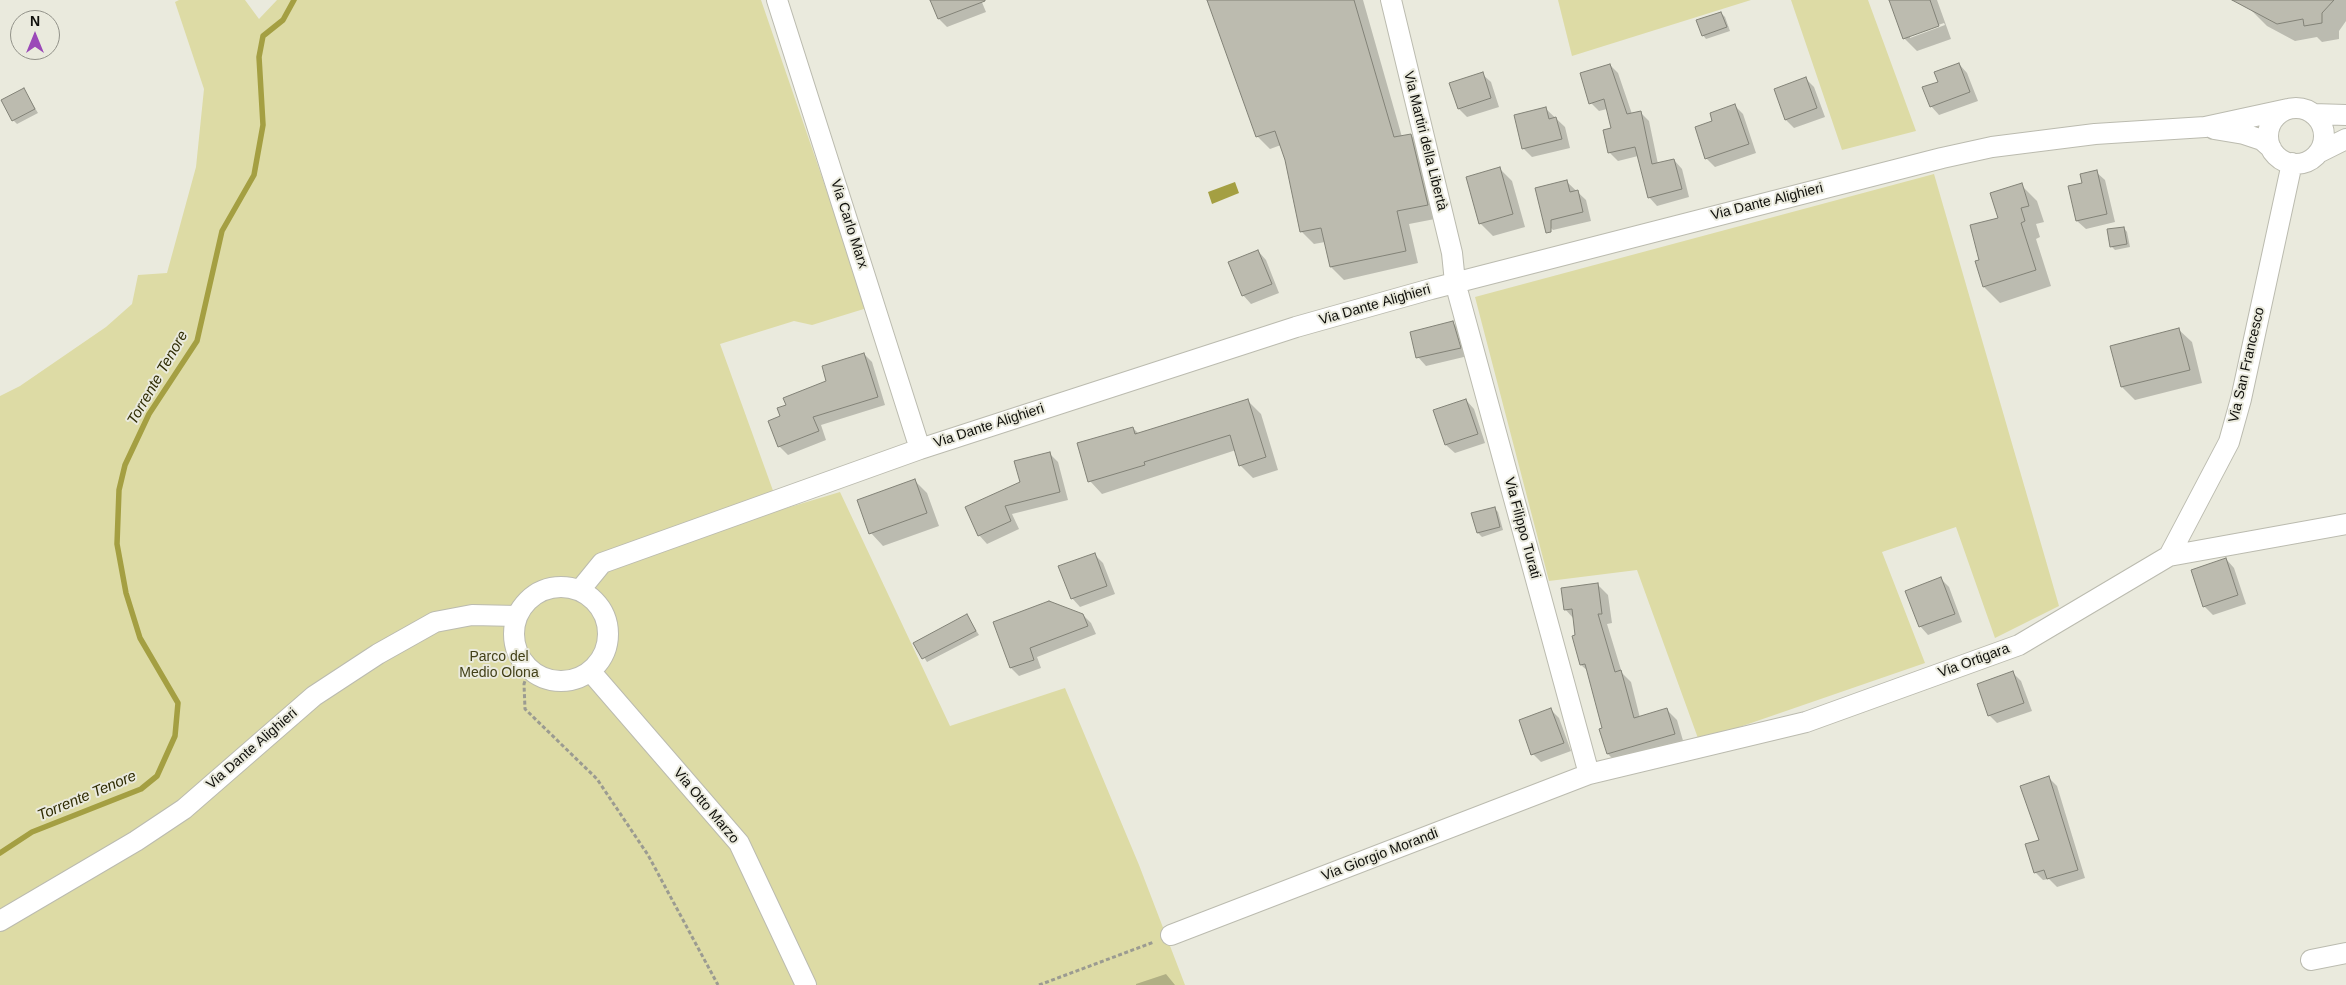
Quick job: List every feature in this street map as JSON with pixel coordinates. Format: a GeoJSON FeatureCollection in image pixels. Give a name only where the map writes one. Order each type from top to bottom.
{"type":"FeatureCollection","features":[{"type":"Feature","properties":{"kind":"street","name":"Via Carlo Marx"},"geometry":{"type":"LineString","coordinates":[[777,0],[920,448]]}},
{"type":"Feature","properties":{"kind":"street","name":"Via Martiri della Libertà"},"geometry":{"type":"LineString","coordinates":[[1391,0],[1452,253],[1455,282]]}},
{"type":"Feature","properties":{"kind":"street","name":"Via Dante Alighieri"},"geometry":{"type":"LineString","coordinates":[[580,590],[602,563],[636,549],[920,448],[1288,330],[1455,282],[1891,170],[1992,147],[2095,134],[2205,127],[2288,109],[2305,109],[2313,114],[2346,115]]}},
{"type":"Feature","properties":{"kind":"street"},"geometry":{"type":"LineString","coordinates":[[2271,148],[2269,138],[2273,121],[2279,114],[2288,109]]}},
{"type":"Feature","properties":{"kind":"street"},"geometry":{"type":"LineString","coordinates":[[2313,114],[2320,121],[2324,135],[2318,153]]}},
{"type":"Feature","properties":{"kind":"street","name":"Via Dante Alighieri"},"geometry":{"type":"LineString","coordinates":[[2205,127],[2244,134],[2262,140],[2277,155],[2292,163]]}},
{"type":"Feature","properties":{"kind":"street"},"geometry":{"type":"LineString","coordinates":[[2292,163],[2301,163],[2332,144],[2346,139]]}},
{"type":"Feature","properties":{"kind":"street","name":"Via San Francesco"},"geometry":{"type":"LineString","coordinates":[[2169,556],[2228,442],[2241,399],[2292,163]]}},
{"type":"Feature","properties":{"kind":"street","name":"Via Filippo Turati"},"geometry":{"type":"LineString","coordinates":[[1455,282],[1589,774]]}},
{"type":"Feature","properties":{"kind":"street","name":"Via Ortigara"},"geometry":{"type":"LineString","coordinates":[[1589,774],[1806,722],[2019,645],[2169,556],[2346,524]]}},
{"type":"Feature","properties":{"kind":"street"},"geometry":{"type":"LineString","coordinates":[[555,587],[580,590],[600,605],[609,628],[606,652],[590,672],[570,681],[548,680],[529,669],[518,654],[513,635],[517,616],[532,596],[555,587]]}},
{"type":"Feature","properties":{"kind":"street","name":"Via Dante Alighieri"},"geometry":{"type":"LineString","coordinates":[[0,921],[136,841],[184,809],[314,696],[378,654],[435,622],[472,615],[517,616]]}},
{"type":"Feature","properties":{"kind":"street","name":"Via Otto Marzo"},"geometry":{"type":"LineString","coordinates":[[590,672],[739,843],[806,985]]}},
{"type":"Feature","properties":{"kind":"street","name":"Via Giorgio Morandi"},"geometry":{"type":"LineString","coordinates":[[1171,935],[1589,774]]}},
{"type":"Feature","properties":{"kind":"street"},"geometry":{"type":"LineString","coordinates":[[2311,960],[2346,952]]}},
{"type":"Feature","properties":{"kind":"path"},"geometry":{"type":"LineString","coordinates":[[529,669],[524,684],[525,709],[597,779],[648,855],[718,985]]}},
{"type":"Feature","properties":{"kind":"path"},"geometry":{"type":"LineString","coordinates":[[1039,985],[1171,935]]}},
{"type":"Feature","properties":{"kind":"green space","name":"Parco del Medio Olona"},"geometry":{"type":"Polygon","coordinates":[[[179,0],[245,0],[259,19],[277,0],[761,0],[867,308],[812,325],[794,321],[720,344],[780,510],[840,492],[950,726],[1065,688],[1139,865],[1185,985],[0,985],[0,396],[20,386],[106,327],[132,304],[138,275],[167,273],[196,167],[204,89],[175,2],[179,0]]]}},
{"type":"Feature","properties":{"kind":"green space"},"geometry":{"type":"Polygon","coordinates":[[[1558,0],[1751,0],[1572,56],[1558,0]]]}},
{"type":"Feature","properties":{"kind":"green space"},"geometry":{"type":"Polygon","coordinates":[[[1791,0],[1868,0],[1916,131],[1842,150],[1791,0]]]}},
{"type":"Feature","properties":{"kind":"green space"},"geometry":{"type":"Polygon","coordinates":[[[1934,174],[2059,606],[1995,638],[1956,527],[1882,552],[1925,663],[1699,741],[1637,570],[1549,581],[1475,297],[1934,174]]]}},
{"type":"Feature","properties":{"kind":"shaded area"},"geometry":{"type":"Polygon","coordinates":[[[1235,182],[1239,193],[1212,204],[1208,192],[1235,182]]]}},
{"type":"Feature","properties":{"kind":"building"},"geometry":{"type":"Polygon","coordinates":[[[930,0],[985,0],[985,1],[938,19],[930,0]]]}},
{"type":"Feature","properties":{"kind":"building"},"geometry":{"type":"Polygon","coordinates":[[[1207,0],[1354,0],[1394,137],[1411,134],[1428,205],[1397,211],[1406,251],[1330,267],[1321,228],[1300,232],[1285,160],[1275,131],[1256,137],[1207,0]]]}},
{"type":"Feature","properties":{"kind":"building"},"geometry":{"type":"Polygon","coordinates":[[[1889,0],[1930,0],[1939,26],[1903,39],[1889,0]]]}},
{"type":"Feature","properties":{"kind":"building"},"geometry":{"type":"Polygon","coordinates":[[[2232,0],[2334,0],[2322,13],[2322,23],[2304,26],[2303,19],[2277,24],[2232,0]]]}},
{"type":"Feature","properties":{"kind":"building"},"geometry":{"type":"Polygon","coordinates":[[[1721,12],[1727,27],[1702,36],[1696,20],[1721,12]]]}},
{"type":"Feature","properties":{"kind":"building"},"geometry":{"type":"Polygon","coordinates":[[[1959,63],[1970,92],[1930,107],[1922,87],[1938,82],[1934,72],[1959,63]]]}},
{"type":"Feature","properties":{"kind":"building"},"geometry":{"type":"Polygon","coordinates":[[[1610,64],[1627,114],[1641,111],[1652,164],[1674,159],[1682,189],[1648,198],[1635,147],[1608,153],[1603,130],[1611,128],[1604,99],[1589,104],[1580,73],[1610,64]]]}},
{"type":"Feature","properties":{"kind":"building"},"geometry":{"type":"Polygon","coordinates":[[[1483,72],[1491,98],[1458,109],[1449,83],[1483,72]]]}},
{"type":"Feature","properties":{"kind":"building"},"geometry":{"type":"Polygon","coordinates":[[[1806,77],[1817,108],[1785,120],[1774,89],[1806,77]]]}},
{"type":"Feature","properties":{"kind":"building"},"geometry":{"type":"Polygon","coordinates":[[[24,88],[35,109],[12,121],[1,100],[24,88]]]}},
{"type":"Feature","properties":{"kind":"building"},"geometry":{"type":"Polygon","coordinates":[[[1735,104],[1749,144],[1705,159],[1695,127],[1712,121],[1710,113],[1735,104]]]}},
{"type":"Feature","properties":{"kind":"building"},"geometry":{"type":"Polygon","coordinates":[[[1546,107],[1549,119],[1556,117],[1562,139],[1522,149],[1514,115],[1546,107]]]}},
{"type":"Feature","properties":{"kind":"building"},"geometry":{"type":"Polygon","coordinates":[[[1500,167],[1513,214],[1479,224],[1466,177],[1500,167]]]}},
{"type":"Feature","properties":{"kind":"building"},"geometry":{"type":"Polygon","coordinates":[[[2097,170],[2107,214],[2076,221],[2068,186],[2082,183],[2080,174],[2097,170]]]}},
{"type":"Feature","properties":{"kind":"building"},"geometry":{"type":"Polygon","coordinates":[[[1567,180],[1570,192],[1578,190],[1583,212],[1551,220],[1551,232],[1546,233],[1535,188],[1567,180]]]}},
{"type":"Feature","properties":{"kind":"building"},"geometry":{"type":"Polygon","coordinates":[[[2022,183],[2029,206],[2021,208],[2025,221],[2021,223],[2036,270],[1983,287],[1975,261],[1979,260],[1970,225],[1998,218],[1990,193],[2022,183]]]}},
{"type":"Feature","properties":{"kind":"building"},"geometry":{"type":"Polygon","coordinates":[[[2124,227],[2127,244],[2110,247],[2107,229],[2124,227]]]}},
{"type":"Feature","properties":{"kind":"building"},"geometry":{"type":"Polygon","coordinates":[[[1258,250],[1272,284],[1242,296],[1228,262],[1258,250]]]}},
{"type":"Feature","properties":{"kind":"building"},"geometry":{"type":"Polygon","coordinates":[[[1453,321],[1461,348],[1416,358],[1410,332],[1453,321]]]}},
{"type":"Feature","properties":{"kind":"building"},"geometry":{"type":"Polygon","coordinates":[[[2179,328],[2190,370],[2121,387],[2110,346],[2179,328]]]}},
{"type":"Feature","properties":{"kind":"building"},"geometry":{"type":"Polygon","coordinates":[[[864,353],[878,397],[813,417],[819,431],[778,447],[768,421],[780,416],[777,408],[786,405],[783,398],[826,381],[822,366],[864,353]]]}},
{"type":"Feature","properties":{"kind":"building"},"geometry":{"type":"Polygon","coordinates":[[[1248,399],[1266,457],[1239,466],[1230,435],[1144,462],[1145,465],[1088,482],[1077,443],[1133,427],[1135,434],[1248,399]]]}},
{"type":"Feature","properties":{"kind":"building"},"geometry":{"type":"Polygon","coordinates":[[[1466,399],[1478,434],[1445,445],[1433,410],[1466,399]]]}},
{"type":"Feature","properties":{"kind":"building"},"geometry":{"type":"Polygon","coordinates":[[[1050,452],[1060,492],[1005,506],[1011,521],[978,536],[965,507],[1020,482],[1014,461],[1050,452]]]}},
{"type":"Feature","properties":{"kind":"building"},"geometry":{"type":"Polygon","coordinates":[[[915,479],[927,513],[869,534],[857,500],[915,479]]]}},
{"type":"Feature","properties":{"kind":"building"},"geometry":{"type":"Polygon","coordinates":[[[1495,507],[1500,527],[1477,533],[1471,513],[1495,507]]]}},
{"type":"Feature","properties":{"kind":"building"},"geometry":{"type":"Polygon","coordinates":[[[1095,553],[1107,586],[1071,599],[1058,566],[1095,553]]]}},
{"type":"Feature","properties":{"kind":"building"},"geometry":{"type":"Polygon","coordinates":[[[2226,558],[2238,595],[2203,607],[2191,570],[2226,558]]]}},
{"type":"Feature","properties":{"kind":"building"},"geometry":{"type":"Polygon","coordinates":[[[1941,577],[1955,614],[1919,627],[1905,591],[1941,577]]]}},
{"type":"Feature","properties":{"kind":"building"},"geometry":{"type":"Polygon","coordinates":[[[1598,583],[1602,614],[1598,614],[1615,672],[1621,670],[1634,718],[1667,708],[1675,734],[1607,754],[1599,729],[1602,728],[1585,664],[1580,665],[1572,636],[1575,635],[1572,609],[1564,610],[1561,588],[1598,583]]]}},
{"type":"Feature","properties":{"kind":"building"},"geometry":{"type":"Polygon","coordinates":[[[1049,601],[1083,614],[1088,626],[1030,648],[1034,660],[1010,668],[993,622],[1049,601]]]}},
{"type":"Feature","properties":{"kind":"building"},"geometry":{"type":"Polygon","coordinates":[[[967,614],[976,631],[922,659],[913,643],[967,614]]]}},
{"type":"Feature","properties":{"kind":"building"},"geometry":{"type":"Polygon","coordinates":[[[2013,671],[2024,703],[1988,716],[1977,684],[2013,671]]]}},
{"type":"Feature","properties":{"kind":"building"},"geometry":{"type":"Polygon","coordinates":[[[1551,708],[1564,743],[1531,755],[1519,720],[1551,708]]]}},
{"type":"Feature","properties":{"kind":"building"},"geometry":{"type":"Polygon","coordinates":[[[2049,776],[2078,870],[2047,879],[2044,870],[2034,873],[2025,844],[2039,840],[2020,786],[2049,776]]]}},
{"type":"Feature","properties":{"kind":"waterway","name":"Torrente Tenore"},"geometry":{"type":"LineString","coordinates":[[0,853],[32,832],[141,789],[157,776],[175,736],[178,703],[140,638],[126,593],[117,544],[119,490],[125,465],[149,414],[197,341],[222,231],[254,175],[263,125],[259,57],[263,36],[283,20],[294,0]]}}]}
